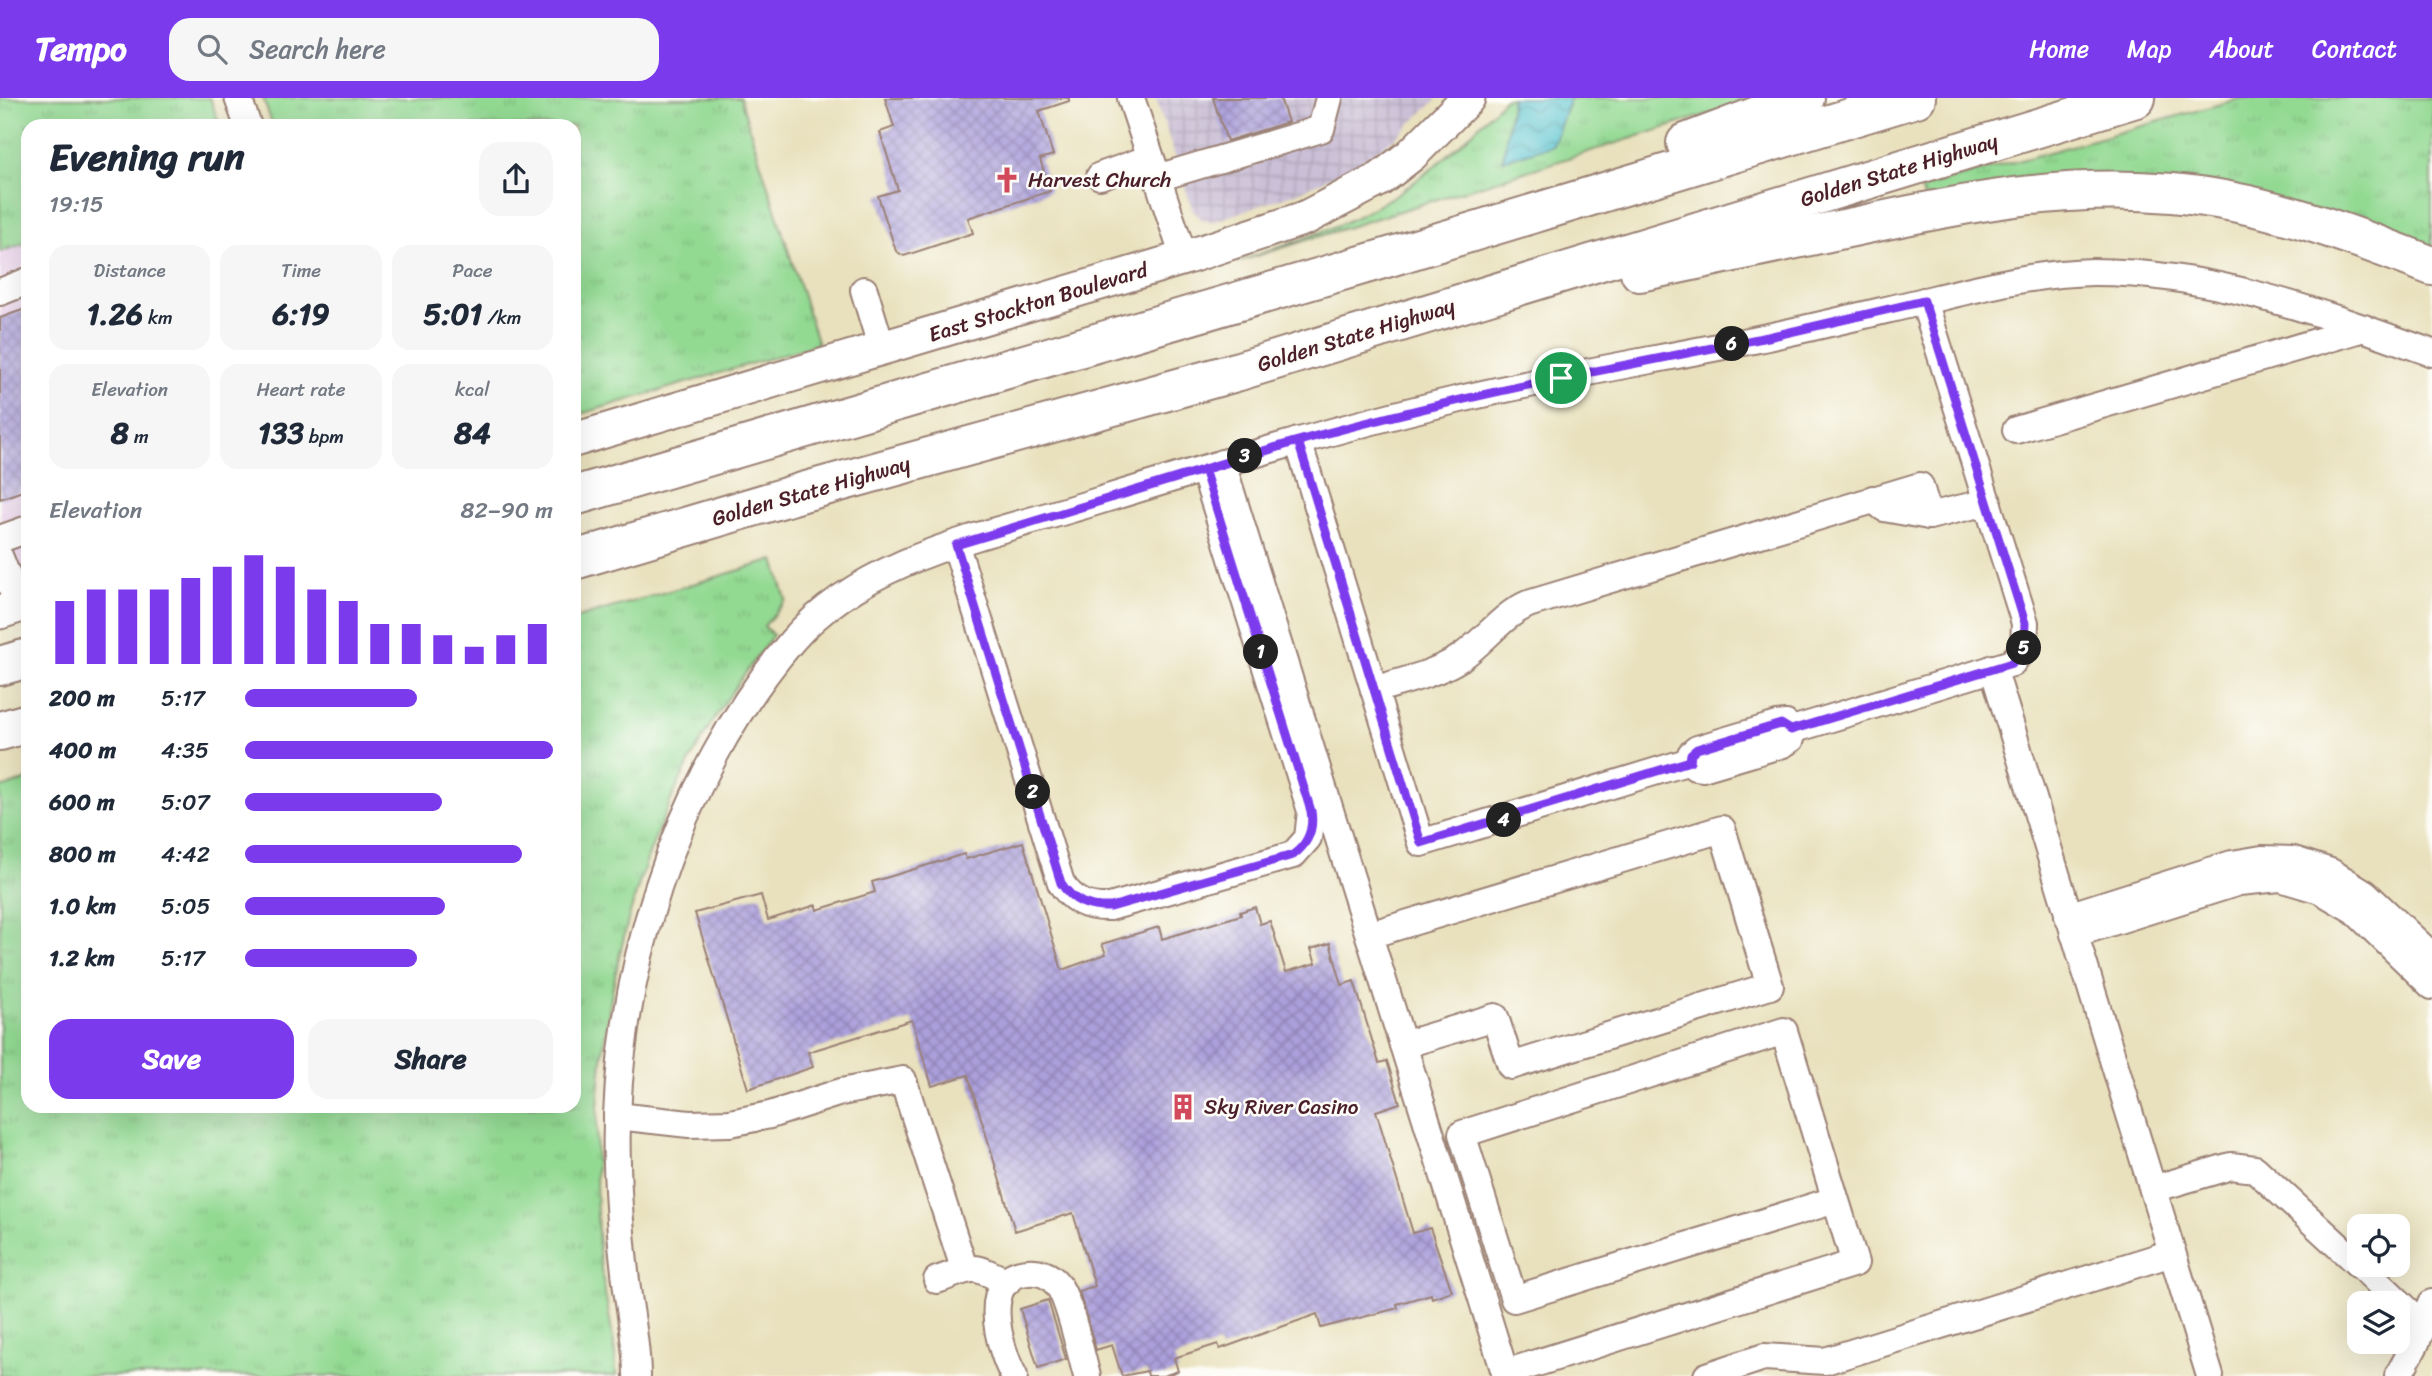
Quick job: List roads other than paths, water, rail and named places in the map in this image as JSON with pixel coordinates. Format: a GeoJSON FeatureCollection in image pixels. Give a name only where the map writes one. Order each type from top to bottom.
{"type":"FeatureCollection","features":[{"type":"Feature","properties":{"kind":"highway"},"geometry":{"type":"LineString","coordinates":[[1386,258],[1805,98]]}},
{"type":"Feature","properties":{"kind":"highway"},"geometry":{"type":"LineString","coordinates":[[581,494],[1386,258],[1916,98]]}},
{"type":"Feature","properties":{"kind":"highway","name":"Golden State Highway"},"geometry":{"type":"LineString","coordinates":[[581,558],[803,492],[1236,372],[2136,98]]}},
{"type":"Feature","properties":{"kind":"highway"},"geometry":{"type":"LineString","coordinates":[[1530,282],[1599,281],[1981,200],[2092,190],[2173,193],[2247,205],[2341,231],[2432,265]]}},
{"type":"Feature","properties":{"kind":"highway"},"geometry":{"type":"LineString","coordinates":[[0,666],[21,660]]}},
{"type":"Feature","properties":{"kind":"highway"},"geometry":{"type":"LineString","coordinates":[[0,731],[21,725]]}},
{"type":"Feature","properties":{"kind":"main road","name":"East Stockton Boulevard"},"geometry":{"type":"LineString","coordinates":[[581,438],[1184,258],[1306,218],[1380,180],[1411,155],[1468,98]]}},
{"type":"Feature","properties":{"kind":"street"},"geometry":{"type":"LineString","coordinates":[[238,98],[246,119]]}},
{"type":"Feature","properties":{"kind":"street"},"geometry":{"type":"LineString","coordinates":[[1131,98],[1184,258]]}},
{"type":"Feature","properties":{"kind":"street"},"geometry":{"type":"LineString","coordinates":[[1100,176],[1154,168],[1321,129],[1329,98]]}},
{"type":"Feature","properties":{"kind":"street"},"geometry":{"type":"LineString","coordinates":[[637,1376],[618,1195],[617,1116],[624,1043],[647,928],[688,812],[732,724],[791,642],[822,612],[878,577],[956,545],[1298,441],[1458,400],[1768,337],[2043,275],[2114,273],[2226,286],[2302,306],[2432,353]]}},
{"type":"Feature","properties":{"kind":"street"},"geometry":{"type":"LineString","coordinates":[[0,292],[21,284]]}},
{"type":"Feature","properties":{"kind":"street"},"geometry":{"type":"LineString","coordinates":[[864,290],[881,349]]}},
{"type":"Feature","properties":{"kind":"street"},"geometry":{"type":"LineString","coordinates":[[1298,441],[1421,843],[1690,761],[1694,751],[1737,737],[1781,724],[1791,730],[2012,663],[2019,655],[2027,631],[1924,301]]}},
{"type":"Feature","properties":{"kind":"street"},"geometry":{"type":"LineString","coordinates":[[2016,430],[2364,328]]}},
{"type":"Feature","properties":{"kind":"street"},"geometry":{"type":"LineString","coordinates":[[956,545],[1061,883],[1073,897],[1090,906],[1111,907],[1293,855],[1308,838],[1311,811],[1213,466]]}},
{"type":"Feature","properties":{"kind":"street"},"geometry":{"type":"LineString","coordinates":[[1213,466],[1369,935],[1505,1374],[1854,1263],[1835,1200],[1784,1031],[1462,1134],[1514,1299],[1835,1200]]}},
{"type":"Feature","properties":{"kind":"street"},"geometry":{"type":"LineString","coordinates":[[1374,690],[1448,665],[1472,649],[1509,614],[1528,604],[1920,486],[1929,516],[1987,502]]}},
{"type":"Feature","properties":{"kind":"street"},"geometry":{"type":"LineString","coordinates":[[0,539],[21,532]]}},
{"type":"Feature","properties":{"kind":"street"},"geometry":{"type":"LineString","coordinates":[[0,558],[16,607]]}},
{"type":"Feature","properties":{"kind":"street"},"geometry":{"type":"LineString","coordinates":[[1993,668],[2210,1376]]}},
{"type":"Feature","properties":{"kind":"street"},"geometry":{"type":"LineString","coordinates":[[1369,935],[1722,829],[1770,986],[1511,1066],[1495,1017],[1403,1045]]}},
{"type":"Feature","properties":{"kind":"street"},"geometry":{"type":"LineString","coordinates":[[2071,925],[2232,864],[2262,859],[2294,860],[2321,867],[2365,893],[2432,956]]}},
{"type":"Feature","properties":{"kind":"street"},"geometry":{"type":"LineString","coordinates":[[2071,925],[2239,882],[2280,878],[2320,890],[2354,910],[2432,986]]}},
{"type":"Feature","properties":{"kind":"street"},"geometry":{"type":"LineString","coordinates":[[617,1116],[689,1124],[730,1123],[770,1115],[841,1092],[903,1080],[964,1268]]}},
{"type":"Feature","properties":{"kind":"street"},"geometry":{"type":"LineString","coordinates":[[2153,1189],[2231,1167],[2255,1169],[2347,1254]]}},
{"type":"Feature","properties":{"kind":"street"},"geometry":{"type":"LineString","coordinates":[[1707,1376],[1765,1357],[1825,1361],[2172,1253]]}},
{"type":"Feature","properties":{"kind":"street"},"geometry":{"type":"LineString","coordinates":[[937,1280],[964,1268],[984,1271],[1007,1282]]}},
{"type":"Feature","properties":{"kind":"street"},"geometry":{"type":"LineString","coordinates":[[1014,1376],[1004,1354],[997,1324],[997,1299],[1014,1276],[1032,1272],[1056,1282],[1061,1289],[1087,1376]]}},
{"type":"Feature","properties":{"kind":"street"},"geometry":{"type":"LineString","coordinates":[[2376,1277],[2428,1314],[2398,1376]]}},
{"type":"Feature","properties":{"kind":"water"},"geometry":{"type":"Polygon","coordinates":[[[1512,98],[1570,98],[1553,145],[1503,160],[1512,98]]]}},
{"type":"Feature","properties":{"kind":"place","name":"Harvest Church"},"geometry":{"type":"Point","coordinates":[1007,180]}},
{"type":"Feature","properties":{"kind":"place","name":"Sky River Casino"},"geometry":{"type":"Point","coordinates":[1183,1107]}}]}
